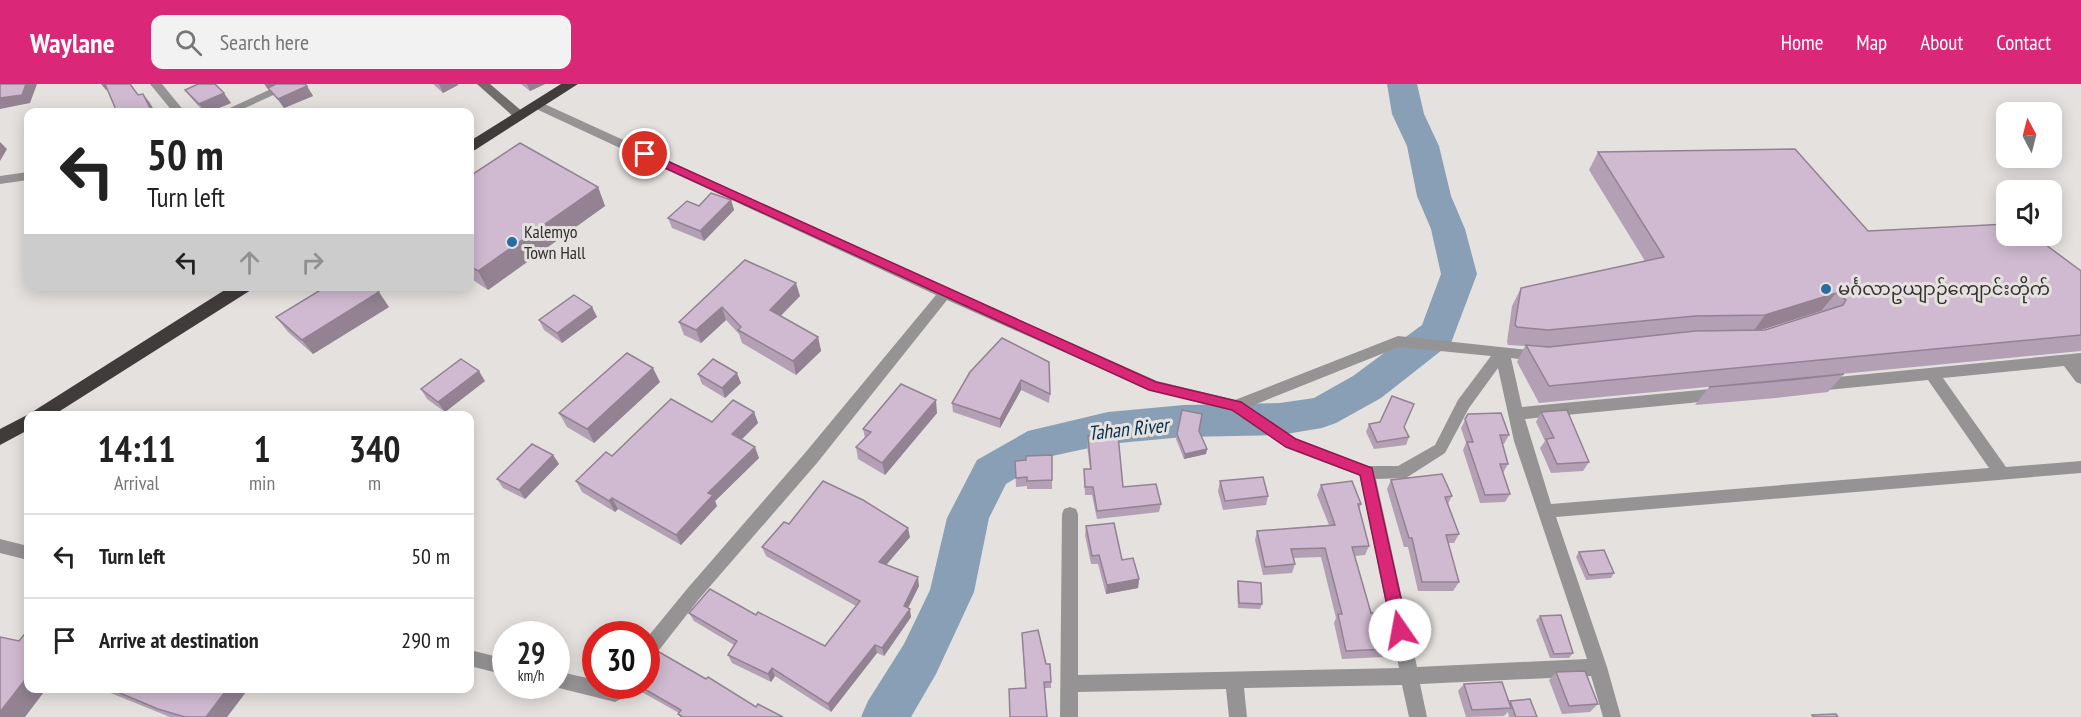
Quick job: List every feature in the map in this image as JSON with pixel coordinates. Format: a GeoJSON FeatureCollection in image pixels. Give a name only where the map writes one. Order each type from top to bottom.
{"type":"FeatureCollection","features":[{"type":"Feature","properties":{"kind":"highway"},"geometry":{"type":"LineString","coordinates":[[474,145],[571,84]]}},
{"type":"Feature","properties":{"kind":"highway"},"geometry":{"type":"LineString","coordinates":[[45,411],[237,291]]}},
{"type":"Feature","properties":{"kind":"highway"},"geometry":{"type":"LineString","coordinates":[[0,438],[24,423]]}},
{"type":"Feature","properties":{"kind":"street"},"geometry":{"type":"LineString","coordinates":[[156,84],[176,108]]}},
{"type":"Feature","properties":{"kind":"street"},"geometry":{"type":"LineString","coordinates":[[236,108],[292,84]]}},
{"type":"Feature","properties":{"kind":"street"},"geometry":{"type":"LineString","coordinates":[[483,84],[520,116]]}},
{"type":"Feature","properties":{"kind":"street"},"geometry":{"type":"LineString","coordinates":[[538,105],[945,293],[1154,386],[1236,406],[1291,443],[1367,472],[1400,473],[1440,449],[1463,404],[1502,352]]}},
{"type":"Feature","properties":{"kind":"street"},"geometry":{"type":"LineString","coordinates":[[0,180],[24,177]]}},
{"type":"Feature","properties":{"kind":"street"},"geometry":{"type":"LineString","coordinates":[[660,635],[811,458],[945,293]]}},
{"type":"Feature","properties":{"kind":"street"},"geometry":{"type":"LineString","coordinates":[[1236,406],[1398,341],[1539,356],[1561,354]]}},
{"type":"Feature","properties":{"kind":"street"},"geometry":{"type":"LineString","coordinates":[[1502,352],[1521,441],[1598,667],[1612,717]]}},
{"type":"Feature","properties":{"kind":"street"},"geometry":{"type":"LineString","coordinates":[[1801,386],[2074,360],[2081,378]]}},
{"type":"Feature","properties":{"kind":"street"},"geometry":{"type":"LineString","coordinates":[[1932,374],[2002,474]]}},
{"type":"Feature","properties":{"kind":"street"},"geometry":{"type":"LineString","coordinates":[[1515,414],[1741,392]]}},
{"type":"Feature","properties":{"kind":"street"},"geometry":{"type":"LineString","coordinates":[[1545,511],[2081,467]]}},
{"type":"Feature","properties":{"kind":"street"},"geometry":{"type":"LineString","coordinates":[[1367,472],[1418,717]]}},
{"type":"Feature","properties":{"kind":"street"},"geometry":{"type":"LineString","coordinates":[[1069,717],[1070,514]]}},
{"type":"Feature","properties":{"kind":"street"},"geometry":{"type":"LineString","coordinates":[[0,546],[24,552]]}},
{"type":"Feature","properties":{"kind":"street"},"geometry":{"type":"LineString","coordinates":[[474,659],[492,664]]}},
{"type":"Feature","properties":{"kind":"street"},"geometry":{"type":"LineString","coordinates":[[1070,684],[1409,676],[1598,667]]}},
{"type":"Feature","properties":{"kind":"street"},"geometry":{"type":"LineString","coordinates":[[1234,680],[1238,717]]}},
{"type":"Feature","properties":{"kind":"building"},"geometry":{"type":"Polygon","coordinates":[[[0,84],[26,84],[22,95],[0,98],[0,84]]]}},
{"type":"Feature","properties":{"kind":"building"},"geometry":{"type":"Polygon","coordinates":[[[105,84],[130,84],[138,95],[143,94],[150,108],[115,108],[105,84]]]}},
{"type":"Feature","properties":{"kind":"building"},"geometry":{"type":"Polygon","coordinates":[[[198,84],[215,84],[224,93],[199,104],[185,90],[198,84]]]}},
{"type":"Feature","properties":{"kind":"building"},"geometry":{"type":"Polygon","coordinates":[[[276,84],[305,84],[307,86],[278,99],[268,88],[276,84]]]}},
{"type":"Feature","properties":{"kind":"building","name":"Kalemyo Town Hall"},"geometry":{"type":"Polygon","coordinates":[[[520,143],[598,187],[478,271],[474,268],[474,173],[520,143]]]}},
{"type":"Feature","properties":{"kind":"building","name":"မင်္ဂလာဥယျာဉ်ကျောင်းတိုက်"},"geometry":{"type":"Polygon","coordinates":[[[1795,149],[1868,231],[1996,225],[1996,246],[2047,246],[2081,271],[2081,335],[1549,386],[1526,345],[1549,347],[1695,331],[1765,330],[1843,305],[1846,300],[1836,293],[1765,315],[1695,316],[1548,330],[1517,327],[1515,325],[1521,288],[1664,257],[1598,152],[1795,149]]]}},
{"type":"Feature","properties":{"kind":"building"},"geometry":{"type":"Polygon","coordinates":[[[711,193],[731,200],[700,231],[668,218],[687,201],[699,206],[711,193]]]}},
{"type":"Feature","properties":{"kind":"building"},"geometry":{"type":"Polygon","coordinates":[[[745,260],[796,283],[770,310],[818,337],[793,361],[738,330],[741,327],[722,307],[696,330],[679,322],[745,260]]]}},
{"type":"Feature","properties":{"kind":"building"},"geometry":{"type":"Polygon","coordinates":[[[319,291],[379,292],[302,340],[276,317],[319,291]]]}},
{"type":"Feature","properties":{"kind":"building"},"geometry":{"type":"Polygon","coordinates":[[[574,295],[592,307],[557,333],[539,320],[574,295]]]}},
{"type":"Feature","properties":{"kind":"building"},"geometry":{"type":"Polygon","coordinates":[[[1002,338],[1049,362],[1050,394],[1021,380],[1000,419],[952,403],[970,372],[1002,338]]]}},
{"type":"Feature","properties":{"kind":"building"},"geometry":{"type":"Polygon","coordinates":[[[627,353],[653,368],[587,429],[559,413],[627,353]]]}},
{"type":"Feature","properties":{"kind":"building"},"geometry":{"type":"Polygon","coordinates":[[[461,359],[479,371],[438,402],[421,389],[461,359]]]}},
{"type":"Feature","properties":{"kind":"building"},"geometry":{"type":"Polygon","coordinates":[[[713,359],[737,373],[722,388],[698,374],[713,359]]]}},
{"type":"Feature","properties":{"kind":"building"},"geometry":{"type":"Polygon","coordinates":[[[1844,374],[1791,380],[1709,387],[1844,374]]]}},
{"type":"Feature","properties":{"kind":"building"},"geometry":{"type":"Polygon","coordinates":[[[901,384],[936,400],[882,463],[856,447],[871,432],[863,429],[901,384]]]}},
{"type":"Feature","properties":{"kind":"building"},"geometry":{"type":"Polygon","coordinates":[[[1392,396],[1414,404],[1404,427],[1409,437],[1377,442],[1369,424],[1380,422],[1392,396]]]}},
{"type":"Feature","properties":{"kind":"building"},"geometry":{"type":"Polygon","coordinates":[[[671,399],[712,422],[733,400],[754,412],[732,434],[755,447],[708,493],[713,495],[676,535],[612,498],[609,501],[576,481],[606,452],[612,456],[671,399]]]}},
{"type":"Feature","properties":{"kind":"building"},"geometry":{"type":"Polygon","coordinates":[[[1182,410],[1202,414],[1199,431],[1207,449],[1185,454],[1177,434],[1182,410]]]}},
{"type":"Feature","properties":{"kind":"building"},"geometry":{"type":"Polygon","coordinates":[[[1567,410],[1589,462],[1557,464],[1546,439],[1554,438],[1541,412],[1567,410]]]}},
{"type":"Feature","properties":{"kind":"building"},"geometry":{"type":"Polygon","coordinates":[[[1501,413],[1509,435],[1500,435],[1508,464],[1500,464],[1510,494],[1485,495],[1467,442],[1473,442],[1465,419],[1468,414],[1501,413]]]}},
{"type":"Feature","properties":{"kind":"building"},"geometry":{"type":"Polygon","coordinates":[[[1118,435],[1123,487],[1156,484],[1161,504],[1097,511],[1093,487],[1085,487],[1084,469],[1091,469],[1088,436],[1118,435]]]}},
{"type":"Feature","properties":{"kind":"building"},"geometry":{"type":"Polygon","coordinates":[[[532,444],[553,455],[519,490],[497,479],[532,444]]]}},
{"type":"Feature","properties":{"kind":"building"},"geometry":{"type":"Polygon","coordinates":[[[1052,455],[1052,480],[1027,481],[1027,477],[1016,478],[1015,461],[1026,460],[1026,456],[1052,455]]]}},
{"type":"Feature","properties":{"kind":"building"},"geometry":{"type":"Polygon","coordinates":[[[1442,474],[1452,496],[1445,497],[1459,534],[1446,535],[1459,582],[1422,582],[1412,538],[1409,538],[1391,480],[1442,474]]]}},
{"type":"Feature","properties":{"kind":"building"},"geometry":{"type":"Polygon","coordinates":[[[1263,477],[1268,496],[1225,501],[1220,481],[1263,477]]]}},
{"type":"Feature","properties":{"kind":"building"},"geometry":{"type":"Polygon","coordinates":[[[823,481],[863,500],[908,528],[879,562],[918,577],[904,606],[910,609],[882,648],[875,645],[828,704],[772,668],[768,674],[728,655],[737,641],[689,613],[710,589],[756,615],[758,612],[825,646],[860,601],[762,547],[784,522],[789,524],[823,481]]]}},
{"type":"Feature","properties":{"kind":"building"},"geometry":{"type":"Polygon","coordinates":[[[1352,481],[1361,504],[1358,504],[1369,546],[1352,547],[1371,613],[1379,613],[1388,649],[1346,651],[1338,614],[1342,614],[1325,548],[1291,549],[1295,564],[1265,567],[1257,531],[1335,525],[1321,485],[1352,481]]]}},
{"type":"Feature","properties":{"kind":"building"},"geometry":{"type":"Polygon","coordinates":[[[1114,523],[1122,560],[1133,558],[1139,579],[1107,585],[1099,555],[1092,556],[1086,526],[1114,523]]]}},
{"type":"Feature","properties":{"kind":"building"},"geometry":{"type":"Polygon","coordinates":[[[1604,550],[1614,573],[1589,575],[1579,552],[1604,550]]]}},
{"type":"Feature","properties":{"kind":"building"},"geometry":{"type":"Polygon","coordinates":[[[1238,581],[1261,583],[1262,604],[1239,603],[1238,581]]]}},
{"type":"Feature","properties":{"kind":"building"},"geometry":{"type":"Polygon","coordinates":[[[1561,615],[1573,653],[1554,654],[1540,616],[1561,615]]]}},
{"type":"Feature","properties":{"kind":"building"},"geometry":{"type":"Polygon","coordinates":[[[1038,630],[1046,664],[1050,664],[1051,682],[1044,682],[1047,717],[1010,717],[1009,689],[1026,688],[1022,633],[1038,630]]]}},
{"type":"Feature","properties":{"kind":"building"},"geometry":{"type":"Polygon","coordinates":[[[24,635],[24,681],[0,712],[0,637],[19,641],[24,635]]]}},
{"type":"Feature","properties":{"kind":"building"},"geometry":{"type":"Polygon","coordinates":[[[660,653],[706,679],[708,677],[756,707],[758,704],[783,717],[683,717],[678,714],[681,710],[660,698],[660,653]]]}},
{"type":"Feature","properties":{"kind":"building"},"geometry":{"type":"Polygon","coordinates":[[[1585,671],[1598,704],[1569,706],[1556,672],[1585,671]]]}},
{"type":"Feature","properties":{"kind":"building"},"geometry":{"type":"Polygon","coordinates":[[[1502,682],[1511,708],[1472,710],[1464,684],[1502,682]]]}},
{"type":"Feature","properties":{"kind":"building"},"geometry":{"type":"Polygon","coordinates":[[[120,693],[224,693],[206,717],[185,717],[158,709],[120,693]]]}},
{"type":"Feature","properties":{"kind":"building"},"geometry":{"type":"Polygon","coordinates":[[[1530,699],[1537,717],[1516,717],[1510,701],[1530,699]]]}},
{"type":"Feature","properties":{"kind":"building"},"geometry":{"type":"Polygon","coordinates":[[[1836,714],[1838,717],[1813,717],[1812,715],[1836,714]]]}},
{"type":"Feature","properties":{"kind":"waterway","name":"Tahan River"},"geometry":{"type":"LineString","coordinates":[[885,717],[920,659],[952,592],[968,518],[991,472],[1042,442],[1108,428],[1184,421],[1280,419],[1322,412],[1367,387],[1438,333],[1459,274],[1448,229],[1434,196],[1423,146],[1408,114],[1402,84]]}},
{"type":"Feature","properties":{"kind":"place","name":"Kalemyo Town Hall"},"geometry":{"type":"Point","coordinates":[512,242]}},
{"type":"Feature","properties":{"kind":"place","name":"မင်္ဂလာဥယျာဉ်ကျောင်းတိုက်"},"geometry":{"type":"Point","coordinates":[1826,289]}},
{"type":"Feature","properties":{"kind":"route"},"geometry":{"type":"LineString","coordinates":[[645,154],[945,293],[1154,386],[1236,406],[1291,443],[1367,472],[1400,630]]}}]}
